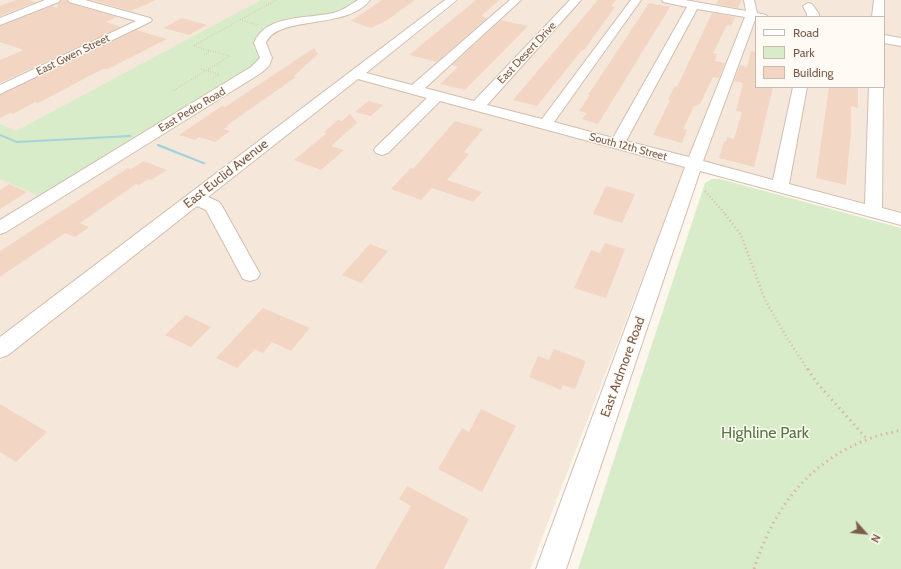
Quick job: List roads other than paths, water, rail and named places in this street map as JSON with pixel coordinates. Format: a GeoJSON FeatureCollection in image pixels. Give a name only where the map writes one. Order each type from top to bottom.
{"type":"FeatureCollection","features":[{"type":"Feature","properties":{"kind":"street"},"geometry":{"type":"LineString","coordinates":[[0,22],[55,0]]}},
{"type":"Feature","properties":{"kind":"street","name":"East Gwen Street"},"geometry":{"type":"LineString","coordinates":[[0,90],[146,20],[73,0]]}},
{"type":"Feature","properties":{"kind":"street","name":"East Pedro Road"},"geometry":{"type":"LineString","coordinates":[[0,228],[256,70],[266,58],[260,43],[262,38],[272,29],[297,21],[339,15],[365,0]]}},
{"type":"Feature","properties":{"kind":"street","name":"East Euclid Avenue"},"geometry":{"type":"LineString","coordinates":[[0,349],[452,0]]}},
{"type":"Feature","properties":{"kind":"street"},"geometry":{"type":"LineString","coordinates":[[415,90],[516,0]]}},
{"type":"Feature","properties":{"kind":"street","name":"East Desert Drive"},"geometry":{"type":"LineString","coordinates":[[478,107],[576,0]]}},
{"type":"Feature","properties":{"kind":"street"},"geometry":{"type":"LineString","coordinates":[[545,125],[636,0]]}},
{"type":"Feature","properties":{"kind":"street"},"geometry":{"type":"LineString","coordinates":[[667,0],[757,16]]}},
{"type":"Feature","properties":{"kind":"street"},"geometry":{"type":"LineString","coordinates":[[749,0],[757,16]]}},
{"type":"Feature","properties":{"kind":"street"},"geometry":{"type":"LineString","coordinates":[[878,16],[879,0]]}},
{"type":"Feature","properties":{"kind":"street"},"geometry":{"type":"LineString","coordinates":[[617,144],[693,5]]}},
{"type":"Feature","properties":{"kind":"street"},"geometry":{"type":"LineString","coordinates":[[808,6],[813,16]]}},
{"type":"Feature","properties":{"kind":"street","name":"East Ardmore Road"},"geometry":{"type":"LineString","coordinates":[[551,569],[694,164],[755,21]]}},
{"type":"Feature","properties":{"kind":"street"},"geometry":{"type":"LineString","coordinates":[[885,39],[901,42]]}},
{"type":"Feature","properties":{"kind":"street","name":"South 12th Street"},"geometry":{"type":"LineString","coordinates":[[355,74],[901,219]]}},
{"type":"Feature","properties":{"kind":"street"},"geometry":{"type":"LineString","coordinates":[[780,187],[800,88]]}},
{"type":"Feature","properties":{"kind":"street"},"geometry":{"type":"LineString","coordinates":[[873,212],[876,88]]}},
{"type":"Feature","properties":{"kind":"street"},"geometry":{"type":"LineString","coordinates":[[382,150],[437,96]]}},
{"type":"Feature","properties":{"kind":"street"},"geometry":{"type":"LineString","coordinates":[[194,198],[213,206],[250,274]]}},
{"type":"Feature","properties":{"kind":"waterway"},"geometry":{"type":"LineString","coordinates":[[0,135],[17,142],[130,136]]}},
{"type":"Feature","properties":{"kind":"waterway"},"geometry":{"type":"LineString","coordinates":[[158,145],[204,163]]}},
{"type":"Feature","properties":{"kind":"park label","name":"Highline Park"},"geometry":{"type":"Point","coordinates":[765,433]}}]}
